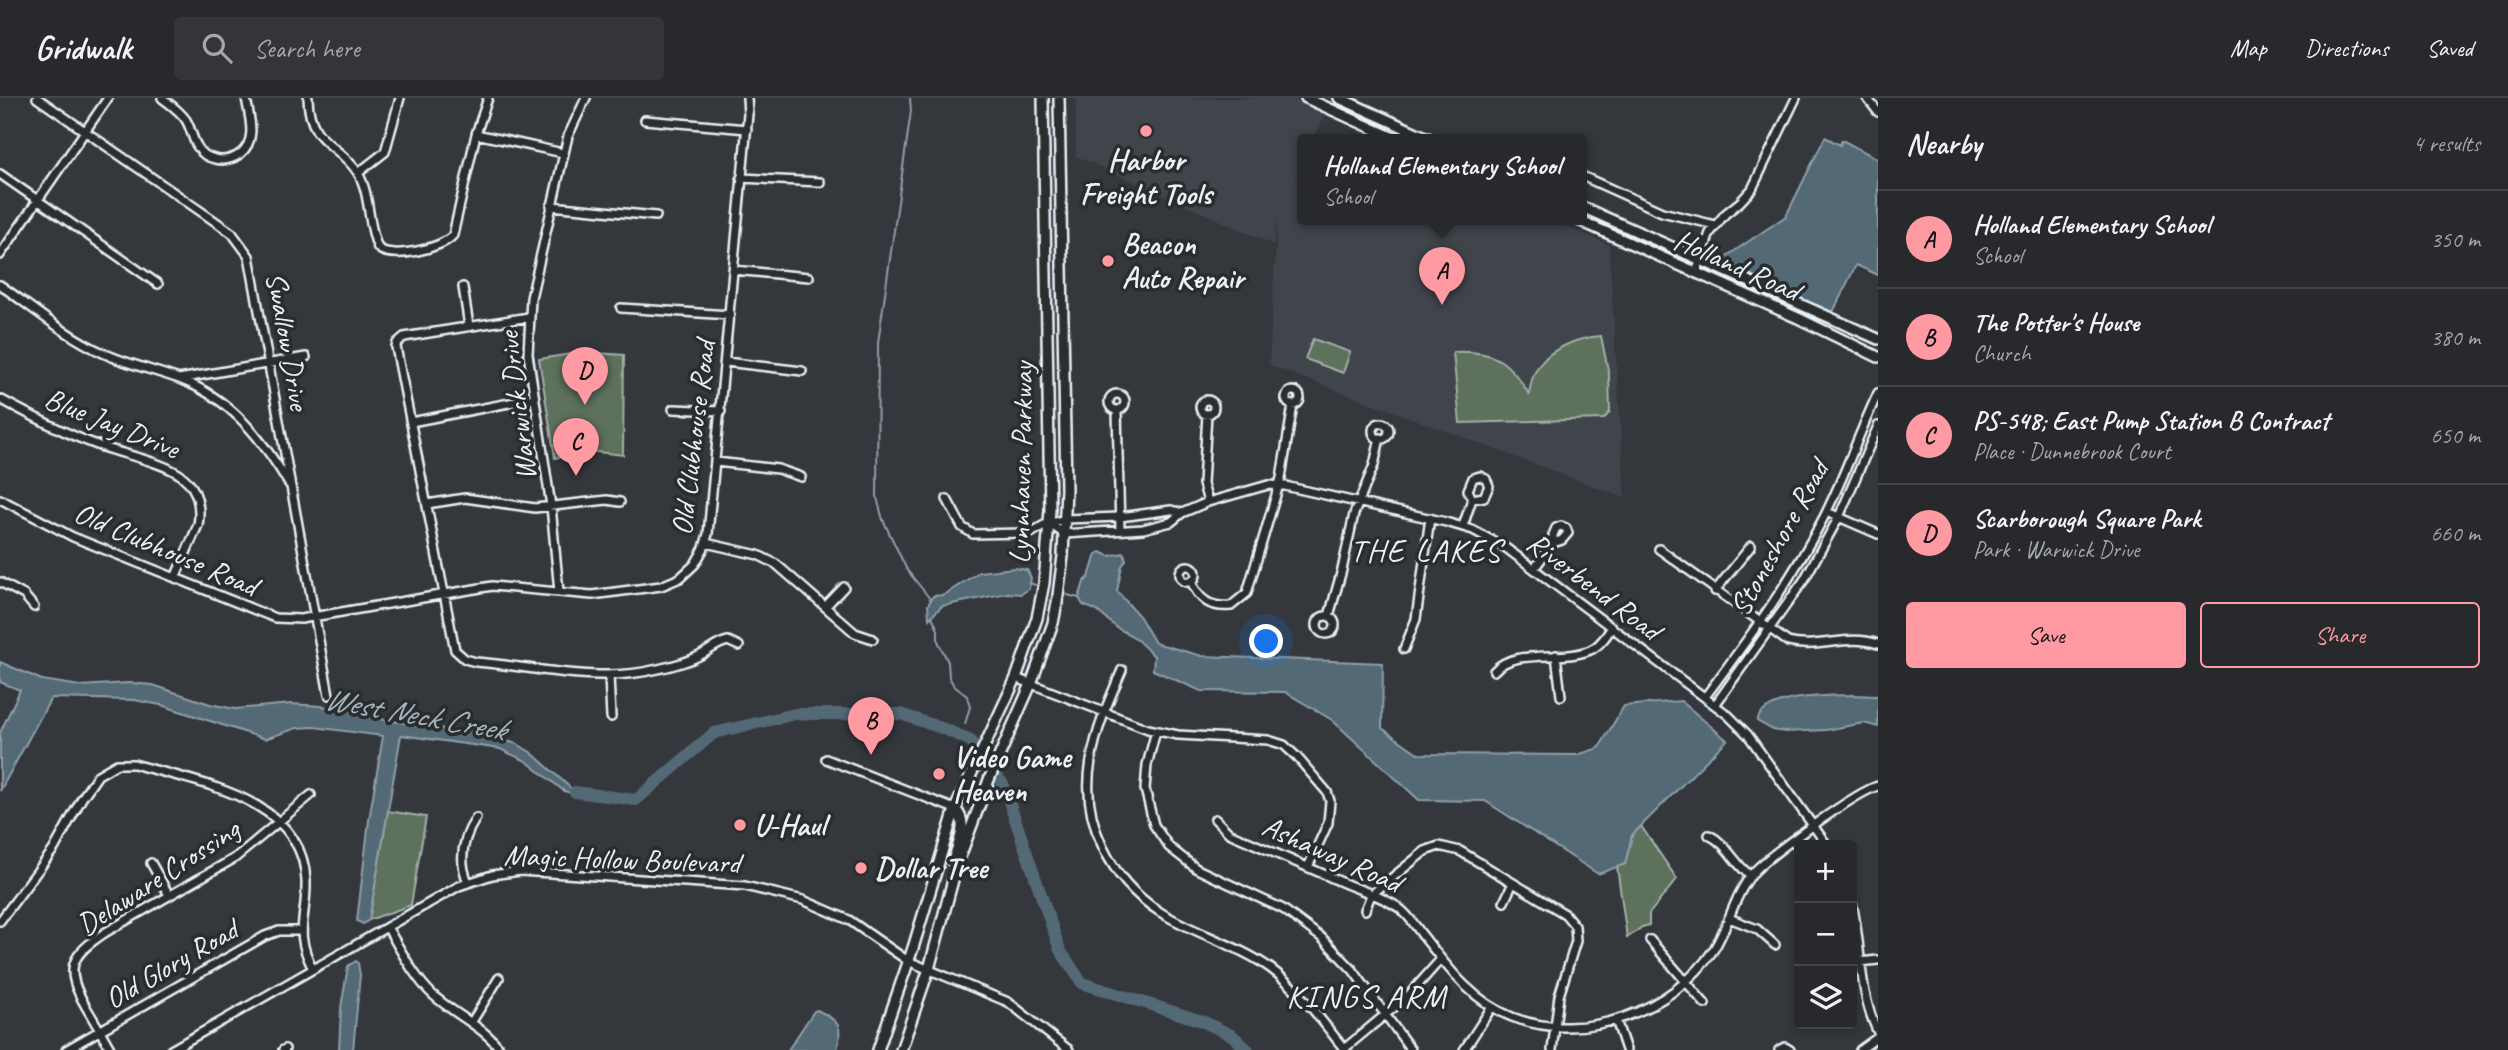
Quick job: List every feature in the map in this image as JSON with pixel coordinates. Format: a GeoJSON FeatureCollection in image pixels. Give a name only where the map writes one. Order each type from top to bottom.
{"type":"FeatureCollection","features":[{"type":"Feature","properties":{"kind":"main road","name":"Lynnhaven Parkway"},"geometry":{"type":"LineString","coordinates":[[878,1050],[955,809],[1016,678],[1037,618],[1045,573],[1050,524],[1043,98]]}},
{"type":"Feature","properties":{"kind":"main road","name":"Lynnhaven Parkway"},"geometry":{"type":"LineString","coordinates":[[901,1050],[929,969],[952,881],[990,777],[1031,684],[1053,623],[1061,576],[1065,519],[1059,98]]}},
{"type":"Feature","properties":{"kind":"main road"},"geometry":{"type":"LineString","coordinates":[[1306,98],[1385,134]]}},
{"type":"Feature","properties":{"kind":"main road"},"geometry":{"type":"LineString","coordinates":[[1339,98],[1419,134]]}},
{"type":"Feature","properties":{"kind":"main road","name":"Holland Road"},"geometry":{"type":"LineString","coordinates":[[1587,209],[1878,339]]}},
{"type":"Feature","properties":{"kind":"main road","name":"Holland Road"},"geometry":{"type":"LineString","coordinates":[[1587,224],[1878,357]]}},
{"type":"Feature","properties":{"kind":"main road"},"geometry":{"type":"LineString","coordinates":[[952,881],[953,864],[963,827],[961,816],[955,809]]}},
{"type":"Feature","properties":{"kind":"street","name":"Swallow Drive"},"geometry":{"type":"LineString","coordinates":[[37,98],[239,241],[252,266],[329,695]]}},
{"type":"Feature","properties":{"kind":"street"},"geometry":{"type":"LineString","coordinates":[[0,255],[108,98]]}},
{"type":"Feature","properties":{"kind":"street"},"geometry":{"type":"LineString","coordinates":[[162,98],[175,107],[186,120],[201,151],[221,160],[241,154],[250,141],[252,130],[246,98]]}},
{"type":"Feature","properties":{"kind":"street"},"geometry":{"type":"LineString","coordinates":[[308,98],[310,118],[319,136],[358,173],[375,243],[381,251],[391,254],[439,246],[449,240],[455,230],[476,134],[488,98]]}},
{"type":"Feature","properties":{"kind":"street"},"geometry":{"type":"LineString","coordinates":[[358,173],[385,152],[400,98]]}},
{"type":"Feature","properties":{"kind":"street","name":"Warwick Drive"},"geometry":{"type":"LineString","coordinates":[[559,592],[551,506],[528,354],[529,317],[563,153],[571,128],[586,98]]}},
{"type":"Feature","properties":{"kind":"street","name":"Old Clubhouse Road"},"geometry":{"type":"LineString","coordinates":[[0,499],[73,537],[275,618],[289,620],[492,586],[610,594],[661,586],[680,578],[701,555],[706,543],[726,362],[747,129],[747,98]]}},
{"type":"Feature","properties":{"kind":"street"},"geometry":{"type":"LineString","coordinates":[[1696,273],[1715,225],[1752,189],[1796,98]]}},
{"type":"Feature","properties":{"kind":"street"},"geometry":{"type":"LineString","coordinates":[[1867,98],[1878,112]]}},
{"type":"Feature","properties":{"kind":"street"},"geometry":{"type":"LineString","coordinates":[[645,120],[747,129]]}},
{"type":"Feature","properties":{"kind":"street"},"geometry":{"type":"LineString","coordinates":[[476,134],[563,153]]}},
{"type":"Feature","properties":{"kind":"street"},"geometry":{"type":"LineString","coordinates":[[0,174],[158,284]]}},
{"type":"Feature","properties":{"kind":"street"},"geometry":{"type":"LineString","coordinates":[[741,178],[820,183]]}},
{"type":"Feature","properties":{"kind":"street"},"geometry":{"type":"LineString","coordinates":[[1587,178],[1662,212],[1715,225]]}},
{"type":"Feature","properties":{"kind":"street"},"geometry":{"type":"LineString","coordinates":[[551,206],[656,216]]}},
{"type":"Feature","properties":{"kind":"street"},"geometry":{"type":"LineString","coordinates":[[733,270],[809,277]]}},
{"type":"Feature","properties":{"kind":"street"},"geometry":{"type":"LineString","coordinates":[[0,285],[101,352],[178,379],[212,395],[239,416],[263,444],[291,487]]}},
{"type":"Feature","properties":{"kind":"street"},"geometry":{"type":"LineString","coordinates":[[463,287],[469,326]]}},
{"type":"Feature","properties":{"kind":"street"},"geometry":{"type":"LineString","coordinates":[[621,307],[730,316]]}},
{"type":"Feature","properties":{"kind":"street"},"geometry":{"type":"LineString","coordinates":[[529,317],[400,339],[396,347],[453,645],[465,659],[476,663],[609,676],[677,664],[697,657],[723,642],[732,641],[739,646]]}},
{"type":"Feature","properties":{"kind":"street"},"geometry":{"type":"LineString","coordinates":[[178,379],[306,357]]}},
{"type":"Feature","properties":{"kind":"street"},"geometry":{"type":"LineString","coordinates":[[726,362],[802,370]]}},
{"type":"Feature","properties":{"kind":"street","name":"Stoneshore Road"},"geometry":{"type":"LineString","coordinates":[[1705,697],[1796,567],[1827,512],[1878,393]]}},
{"type":"Feature","properties":{"kind":"street"},"geometry":{"type":"LineString","coordinates":[[411,422],[535,398]]}},
{"type":"Feature","properties":{"kind":"street","name":"Blue Jay Drive"},"geometry":{"type":"LineString","coordinates":[[0,399],[52,426],[175,471],[188,481],[198,499],[200,516],[175,578]]}},
{"type":"Feature","properties":{"kind":"street"},"geometry":{"type":"LineString","coordinates":[[1191,581],[1199,597],[1209,604],[1231,606],[1247,593],[1278,485],[1293,405]]}},
{"type":"Feature","properties":{"kind":"street"},"geometry":{"type":"LineString","coordinates":[[673,409],[721,411]]}},
{"type":"Feature","properties":{"kind":"street"},"geometry":{"type":"LineString","coordinates":[[1117,410],[1120,530]]}},
{"type":"Feature","properties":{"kind":"street"},"geometry":{"type":"LineString","coordinates":[[1207,414],[1203,484],[1208,502]]}},
{"type":"Feature","properties":{"kind":"street","name":"Stoneshore Road"},"geometry":{"type":"LineString","coordinates":[[1715,705],[1804,580],[1839,517],[1878,426]]}},
{"type":"Feature","properties":{"kind":"street"},"geometry":{"type":"LineString","coordinates":[[1329,616],[1359,502],[1374,465],[1380,438]]}},
{"type":"Feature","properties":{"kind":"street"},"geometry":{"type":"LineString","coordinates":[[716,462],[778,468],[801,477]]}},
{"type":"Feature","properties":{"kind":"street","name":"Riverbend Road"},"geometry":{"type":"LineString","coordinates":[[1064,534],[1143,529],[1171,522],[1182,513],[1208,502],[1256,487],[1278,485],[1463,526],[1488,537],[1534,569],[1715,705],[1748,735],[1824,840]]}},
{"type":"Feature","properties":{"kind":"street"},"geometry":{"type":"LineString","coordinates":[[427,504],[465,498],[526,508],[607,500],[620,502]]}},
{"type":"Feature","properties":{"kind":"street","name":"Riverbend Road"},"geometry":{"type":"LineString","coordinates":[[947,499],[962,527],[973,534],[1027,534],[1065,519],[1120,517],[1171,510],[1182,513]]}},
{"type":"Feature","properties":{"kind":"street"},"geometry":{"type":"LineString","coordinates":[[1463,526],[1472,499]]}},
{"type":"Feature","properties":{"kind":"street"},"geometry":{"type":"LineString","coordinates":[[1827,512],[1878,534]]}},
{"type":"Feature","properties":{"kind":"street"},"geometry":{"type":"LineString","coordinates":[[1404,649],[1416,619],[1430,518]]}},
{"type":"Feature","properties":{"kind":"street"},"geometry":{"type":"LineString","coordinates":[[1050,524],[1064,534]]}},
{"type":"Feature","properties":{"kind":"street"},"geometry":{"type":"LineString","coordinates":[[706,543],[766,559],[855,633],[873,639]]}},
{"type":"Feature","properties":{"kind":"street"},"geometry":{"type":"LineString","coordinates":[[1534,569],[1553,543]]}},
{"type":"Feature","properties":{"kind":"street"},"geometry":{"type":"LineString","coordinates":[[1715,591],[1751,546]]}},
{"type":"Feature","properties":{"kind":"street"},"geometry":{"type":"LineString","coordinates":[[1659,549],[1782,640],[1795,644],[1851,639],[1878,644]]}},
{"type":"Feature","properties":{"kind":"street"},"geometry":{"type":"LineString","coordinates":[[0,582],[24,595],[34,607]]}},
{"type":"Feature","properties":{"kind":"street"},"geometry":{"type":"LineString","coordinates":[[825,607],[844,587]]}},
{"type":"Feature","properties":{"kind":"street"},"geometry":{"type":"LineString","coordinates":[[1494,671],[1508,661],[1591,650],[1612,627]]}},
{"type":"Feature","properties":{"kind":"street"},"geometry":{"type":"LineString","coordinates":[[1556,655],[1561,696]]}},
{"type":"Feature","properties":{"kind":"street"},"geometry":{"type":"LineString","coordinates":[[1122,670],[1104,712],[1091,759],[1089,796],[1092,818],[1100,841],[1120,876],[1133,891],[1160,912],[1244,952],[1280,975],[1304,999],[1345,1049],[1409,995],[1441,959]]}},
{"type":"Feature","properties":{"kind":"street"},"geometry":{"type":"LineString","coordinates":[[609,676],[611,717]]}},
{"type":"Feature","properties":{"kind":"street"},"geometry":{"type":"LineString","coordinates":[[1016,678],[1156,731],[1268,740],[1291,750],[1327,792],[1330,801],[1328,823],[1308,867]]}},
{"type":"Feature","properties":{"kind":"street"},"geometry":{"type":"LineString","coordinates":[[1156,731],[1147,765],[1145,789],[1154,825],[1169,847],[1197,869],[1272,903],[1303,923],[1346,962],[1411,1050]]}},
{"type":"Feature","properties":{"kind":"street"},"geometry":{"type":"LineString","coordinates":[[825,759],[955,809]]}},
{"type":"Feature","properties":{"kind":"street"},"geometry":{"type":"LineString","coordinates":[[0,921],[54,849],[90,786],[102,772],[117,764],[134,764],[251,801],[279,822],[297,847],[305,870],[306,894],[301,931],[304,952],[313,970]]}},
{"type":"Feature","properties":{"kind":"street","name":"Ashaway Road"},"geometry":{"type":"LineString","coordinates":[[1215,819],[1229,833],[1405,912],[1461,983],[1492,1007],[1530,1023],[1555,1027],[1587,1026],[1616,1020],[1650,1005],[1685,981],[1708,958],[1751,876],[1764,862],[1866,790],[1878,786]]}},
{"type":"Feature","properties":{"kind":"street","name":"Delaware Crossing"},"geometry":{"type":"LineString","coordinates":[[111,1050],[72,979],[77,957],[96,938],[235,858],[311,795]]}},
{"type":"Feature","properties":{"kind":"street"},"geometry":{"type":"LineString","coordinates":[[468,882],[462,856],[475,818]]}},
{"type":"Feature","properties":{"kind":"street"},"geometry":{"type":"LineString","coordinates":[[1709,835],[1723,844],[1751,876]]}},
{"type":"Feature","properties":{"kind":"street"},"geometry":{"type":"LineString","coordinates":[[1365,910],[1371,895],[1425,851],[1439,846],[1460,851],[1565,914],[1575,926],[1576,941],[1559,996],[1552,1050]]}},
{"type":"Feature","properties":{"kind":"street"},"geometry":{"type":"LineString","coordinates":[[151,863],[169,895]]}},
{"type":"Feature","properties":{"kind":"street","name":"Magic Hollow Boulevard"},"geometry":{"type":"LineString","coordinates":[[171,1050],[468,882],[520,871],[766,889],[803,900],[849,920],[908,961],[1007,1002],[1069,1050]]}},
{"type":"Feature","properties":{"kind":"street"},"geometry":{"type":"LineString","coordinates":[[1504,902],[1513,883]]}},
{"type":"Feature","properties":{"kind":"street"},"geometry":{"type":"LineString","coordinates":[[1730,918],[1757,929],[1776,944]]}},
{"type":"Feature","properties":{"kind":"street"},"geometry":{"type":"LineString","coordinates":[[387,927],[424,986],[446,1006],[486,1033],[501,1050]]}},
{"type":"Feature","properties":{"kind":"street","name":"Old Glory Road"},"geometry":{"type":"LineString","coordinates":[[66,1050],[270,934],[286,930],[301,931]]}},
{"type":"Feature","properties":{"kind":"street"},"geometry":{"type":"LineString","coordinates":[[1650,940],[1705,1004]]}},
{"type":"Feature","properties":{"kind":"street"},"geometry":{"type":"LineString","coordinates":[[1857,940],[1867,1007],[1878,1035],[1860,1050]]}},
{"type":"Feature","properties":{"kind":"street"},"geometry":{"type":"LineString","coordinates":[[1860,962],[1878,960]]}},
{"type":"Feature","properties":{"kind":"street"},"geometry":{"type":"LineString","coordinates":[[471,1023],[499,978]]}},
{"type":"Feature","properties":{"kind":"street"},"geometry":{"type":"LineString","coordinates":[[1464,1050],[1492,1007]]}},
{"type":"Feature","properties":{"kind":"street"},"geometry":{"type":"LineString","coordinates":[[1616,1020],[1626,1050]]}},
{"type":"Feature","properties":{"kind":"street"},"geometry":{"type":"LineString","coordinates":[[1779,1050],[1785,1047],[1790,1050]]}},
{"type":"Feature","properties":{"kind":"shaded area"},"geometry":{"type":"Polygon","coordinates":[[[1076,98],[1291,98],[1325,114],[1316,134],[1297,134],[1297,225],[1564,225],[1609,245],[1625,498],[1269,365],[1277,222],[1282,209],[1276,222],[1274,245],[1076,156],[1076,98]]]}},
{"type":"Feature","properties":{"kind":"green space"},"geometry":{"type":"Polygon","coordinates":[[[1601,336],[1609,375],[1610,412],[1604,419],[1460,423],[1453,352],[1490,355],[1507,365],[1529,394],[1537,368],[1552,353],[1570,343],[1601,336]]]}},
{"type":"Feature","properties":{"kind":"green space"},"geometry":{"type":"Polygon","coordinates":[[[1313,339],[1350,352],[1343,373],[1305,359],[1313,339]]]}},
{"type":"Feature","properties":{"kind":"green space"},"geometry":{"type":"Polygon","coordinates":[[[583,352],[624,355],[623,455],[588,451],[555,458],[539,359],[583,352]]]}},
{"type":"Feature","properties":{"kind":"green space"},"geometry":{"type":"Polygon","coordinates":[[[388,811],[426,817],[411,905],[369,920],[388,811]]]}},
{"type":"Feature","properties":{"kind":"green space"},"geometry":{"type":"Polygon","coordinates":[[[1641,826],[1677,879],[1649,914],[1649,925],[1627,938],[1617,867],[1625,864],[1632,835],[1641,826]]]}},
{"type":"Feature","properties":{"kind":"water"},"geometry":{"type":"Polygon","coordinates":[[[1825,137],[1840,145],[1842,140],[1878,159],[1878,275],[1856,265],[1832,314],[1721,260],[1786,216],[1825,137]]]}},
{"type":"Feature","properties":{"kind":"water"},"geometry":{"type":"Polygon","coordinates":[[[1101,552],[1109,556],[1124,553],[1126,560],[1122,566],[1117,591],[1140,617],[1155,643],[1202,656],[1383,663],[1382,728],[1419,754],[1577,755],[1599,748],[1624,706],[1681,701],[1727,740],[1632,835],[1625,864],[1598,874],[1485,801],[1419,800],[1332,720],[1285,692],[1201,691],[1153,670],[1154,656],[1134,637],[1117,628],[1096,610],[1083,605],[1079,598],[1096,554],[1101,552]]]}},
{"type":"Feature","properties":{"kind":"water"},"geometry":{"type":"Polygon","coordinates":[[[1015,568],[1027,570],[1031,578],[1029,589],[1021,594],[1007,593],[942,606],[929,619],[928,605],[933,596],[944,595],[979,572],[1015,568]]]}},
{"type":"Feature","properties":{"kind":"water"},"geometry":{"type":"Polygon","coordinates":[[[0,662],[42,680],[80,686],[128,683],[153,685],[210,704],[235,709],[291,704],[321,706],[385,720],[451,730],[472,730],[517,744],[532,753],[575,792],[564,791],[526,761],[500,749],[401,735],[369,920],[363,924],[357,921],[369,820],[383,736],[314,727],[297,728],[265,739],[161,705],[134,700],[51,698],[0,791],[0,733],[20,690],[0,682],[0,662]]]}},
{"type":"Feature","properties":{"kind":"water"},"geometry":{"type":"Polygon","coordinates":[[[1852,695],[1878,696],[1878,727],[1864,723],[1826,730],[1785,732],[1773,730],[1757,721],[1762,712],[1785,701],[1852,695]]]}},
{"type":"Feature","properties":{"kind":"water"},"geometry":{"type":"Polygon","coordinates":[[[356,961],[360,975],[353,1050],[339,1050],[341,1008],[348,966],[356,961]]]}},
{"type":"Feature","properties":{"kind":"water"},"geometry":{"type":"Polygon","coordinates":[[[817,1010],[838,1025],[840,1035],[837,1050],[788,1050],[814,1011],[817,1010]]]}},
{"type":"Feature","properties":{"kind":"waterway"},"geometry":{"type":"LineString","coordinates":[[910,98],[911,111],[878,343],[877,498],[883,520],[907,570],[931,600]]}},
{"type":"Feature","properties":{"kind":"waterway"},"geometry":{"type":"LineString","coordinates":[[1030,583],[1035,585]]}},
{"type":"Feature","properties":{"kind":"waterway"},"geometry":{"type":"LineString","coordinates":[[1067,595],[1079,598]]}},
{"type":"Feature","properties":{"kind":"waterway"},"geometry":{"type":"LineString","coordinates":[[932,616],[938,630],[938,641],[948,662],[949,677],[954,686],[967,696],[970,707],[965,724]]}},
{"type":"Feature","properties":{"kind":"waterway"},"geometry":{"type":"LineString","coordinates":[[575,792],[636,800],[714,733],[795,714],[901,714],[947,730],[971,741],[1003,784],[1060,950],[1082,983],[1202,1021],[1233,1036],[1248,1050]]}},
{"type":"Feature","properties":{"kind":"place","name":"Harbor Freight Tools"},"geometry":{"type":"Point","coordinates":[1146,131]}},
{"type":"Feature","properties":{"kind":"place","name":"Beacon Auto Repair"},"geometry":{"type":"Point","coordinates":[1108,261]}},
{"type":"Feature","properties":{"kind":"place","name":"Holland Elementary School"},"geometry":{"type":"Point","coordinates":[1442,305]}},
{"type":"Feature","properties":{"kind":"place","name":"Scarborough Square Park"},"geometry":{"type":"Point","coordinates":[585,405]}},
{"type":"Feature","properties":{"kind":"place","name":"PS-548; East Pump Station B Contract"},"geometry":{"type":"Point","coordinates":[576,476]}},
{"type":"Feature","properties":{"kind":"place","name":"The Potter's House"},"geometry":{"type":"Point","coordinates":[871,755]}},
{"type":"Feature","properties":{"kind":"place","name":"Video Game Heaven"},"geometry":{"type":"Point","coordinates":[939,774]}},
{"type":"Feature","properties":{"kind":"place","name":"U-Haul"},"geometry":{"type":"Point","coordinates":[740,825]}},
{"type":"Feature","properties":{"kind":"place","name":"Dollar Tree"},"geometry":{"type":"Point","coordinates":[861,868]}},
{"type":"Feature","properties":{"kind":"district","name":"THE LAKES"},"geometry":{"type":"Point","coordinates":[1426,550]}},
{"type":"Feature","properties":{"kind":"district","name":"KINGS ARM"},"geometry":{"type":"Point","coordinates":[1367,996]}},
{"type":"Feature","properties":{"kind":"water label","name":"West Neck Creek"},"geometry":{"type":"Point","coordinates":[415,714]}}]}
